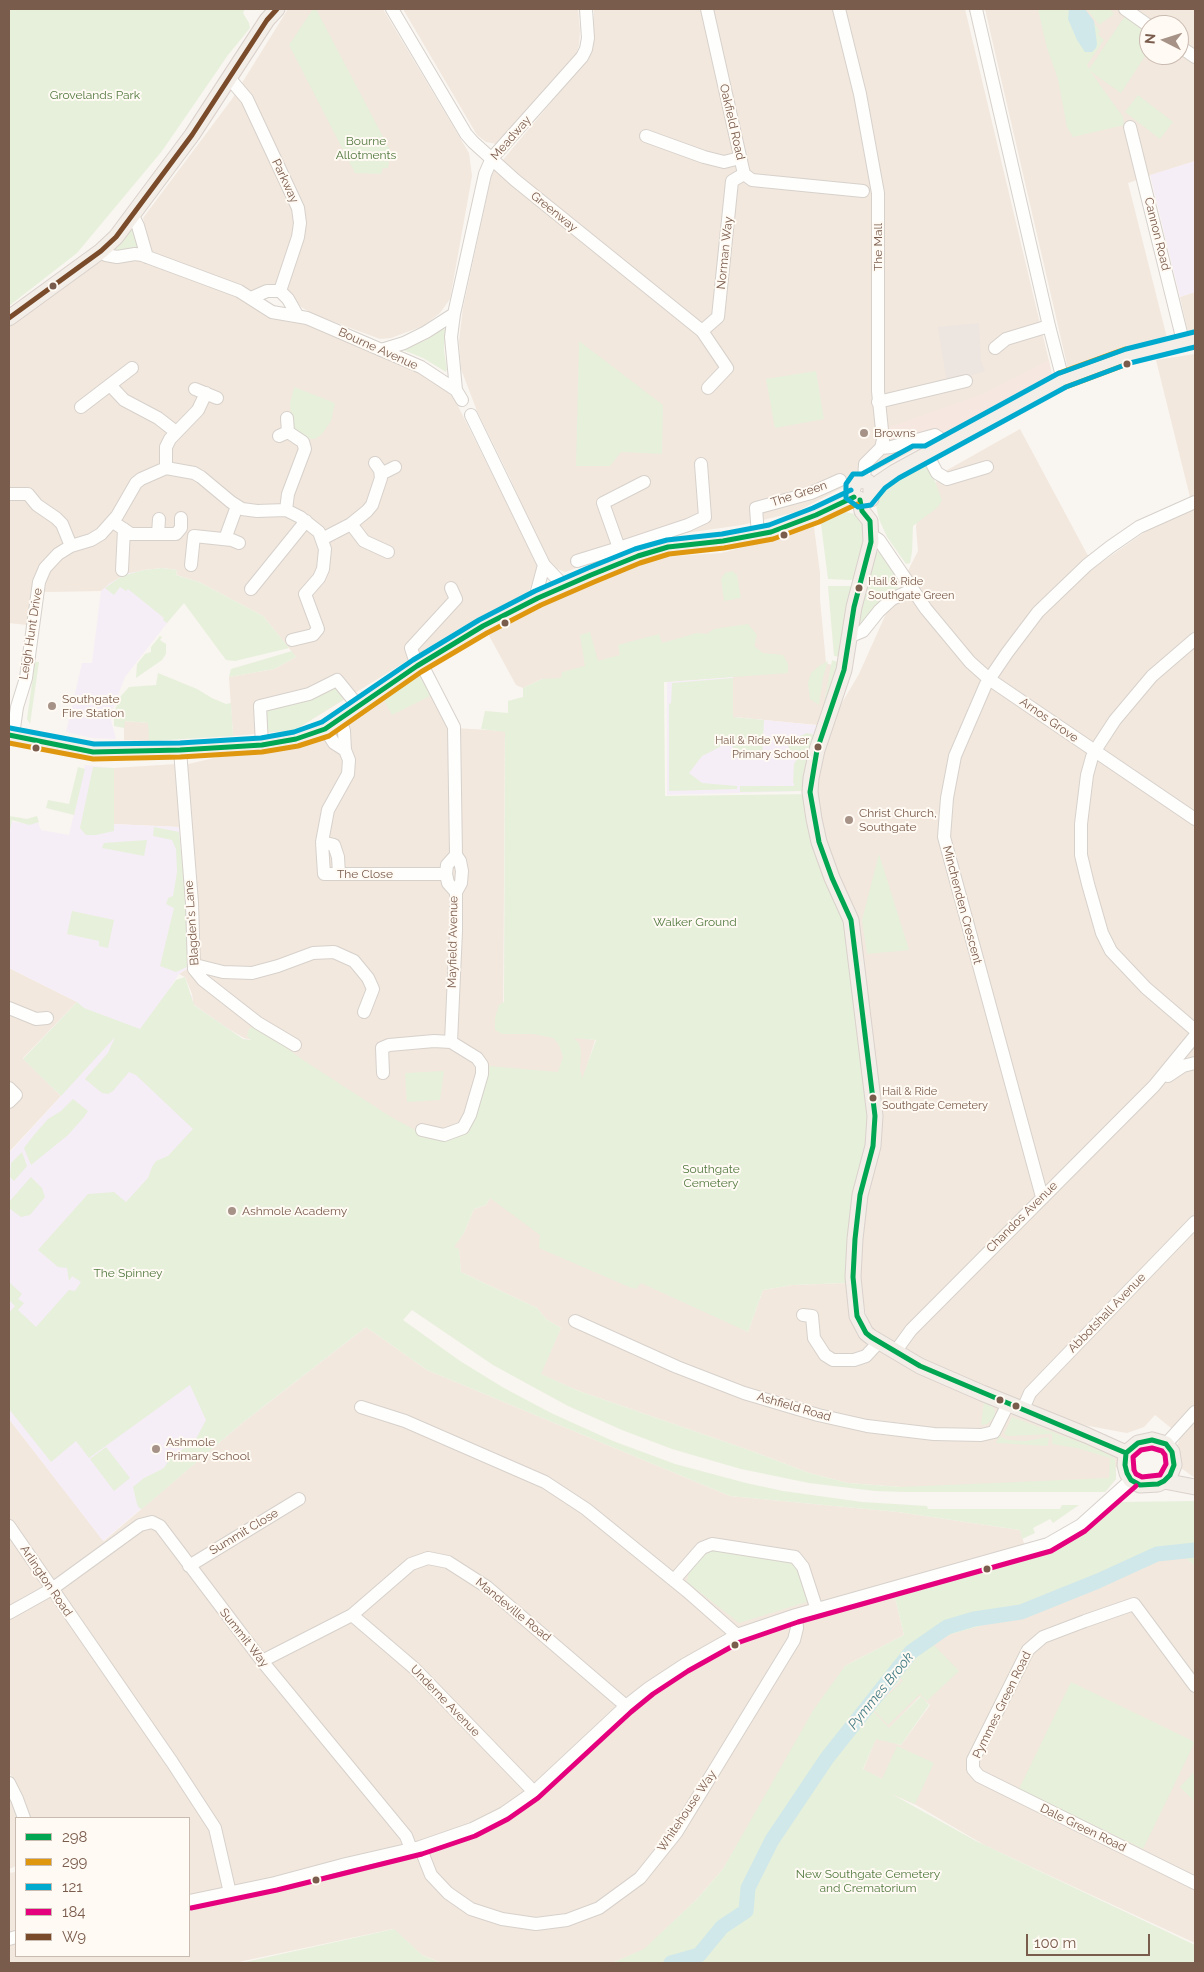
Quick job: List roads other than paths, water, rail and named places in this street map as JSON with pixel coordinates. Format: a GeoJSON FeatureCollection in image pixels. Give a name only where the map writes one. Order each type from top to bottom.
{"type":"FeatureCollection","features":[{"type":"Feature","properties":{"kind":"main road"},"geometry":{"type":"LineString","coordinates":[[9,318],[101,251],[116,237],[230,79],[273,11]]}},
{"type":"Feature","properties":{"kind":"main road"},"geometry":{"type":"LineString","coordinates":[[11,735],[93,752],[180,750],[262,745],[296,739],[325,729],[419,664],[484,626],[564,586],[607,568],[668,547],[758,535],[816,515],[916,453],[927,454],[1063,380],[1128,356],[1189,340]]}},
{"type":"Feature","properties":{"kind":"main road"},"geometry":{"type":"LineString","coordinates":[[859,490],[862,511],[870,528],[868,557],[854,608],[851,636],[842,679],[813,763],[810,792],[814,819],[828,868],[851,920],[875,1127],[873,1146],[859,1203],[853,1277],[857,1316],[866,1333],[920,1366],[1126,1453]]}},
{"type":"Feature","properties":{"kind":"main road"},"geometry":{"type":"LineString","coordinates":[[1152,1440],[1166,1444],[1172,1452],[1174,1465],[1170,1475],[1164,1481],[1158,1484],[1140,1485],[1131,1480],[1124,1465],[1126,1453],[1138,1443],[1152,1440]]}},
{"type":"Feature","properties":{"kind":"main road"},"geometry":{"type":"LineString","coordinates":[[1174,1465],[1195,1485]]}},
{"type":"Feature","properties":{"kind":"main road"},"geometry":{"type":"LineString","coordinates":[[1164,1481],[1195,1485]]}},
{"type":"Feature","properties":{"kind":"street","name":"Greenway"},"geometry":{"type":"LineString","coordinates":[[392,9],[466,134],[515,180],[702,331],[727,368],[708,388]]}},
{"type":"Feature","properties":{"kind":"street","name":"Meadway"},"geometry":{"type":"LineString","coordinates":[[459,395],[451,337],[454,314],[485,174],[492,158],[582,57],[588,38],[586,9]]}},
{"type":"Feature","properties":{"kind":"street","name":"Oakfield Road"},"geometry":{"type":"LineString","coordinates":[[707,9],[744,174],[752,180],[864,191]]}},
{"type":"Feature","properties":{"kind":"street","name":"The Mall"},"geometry":{"type":"LineString","coordinates":[[839,9],[860,94],[878,193],[878,402],[883,440],[881,448]]}},
{"type":"Feature","properties":{"kind":"street"},"geometry":{"type":"LineString","coordinates":[[976,9],[1063,380]]}},
{"type":"Feature","properties":{"kind":"street"},"geometry":{"type":"LineString","coordinates":[[1125,9],[1139,19]]}},
{"type":"Feature","properties":{"kind":"street","name":"Parkway"},"geometry":{"type":"LineString","coordinates":[[230,79],[247,99],[298,208],[300,223],[298,238],[280,291]]}},
{"type":"Feature","properties":{"kind":"street","name":"Cannon Road"},"geometry":{"type":"LineString","coordinates":[[1130,127],[1189,340]]}},
{"type":"Feature","properties":{"kind":"street"},"geometry":{"type":"LineString","coordinates":[[646,136],[704,157],[724,162],[740,158]]}},
{"type":"Feature","properties":{"kind":"street","name":"Norman Way"},"geometry":{"type":"LineString","coordinates":[[702,331],[718,317],[732,181],[744,174]]}},
{"type":"Feature","properties":{"kind":"street"},"geometry":{"type":"LineString","coordinates":[[132,216],[138,226],[147,256]]}},
{"type":"Feature","properties":{"kind":"street","name":"Bourne Avenue"},"geometry":{"type":"LineString","coordinates":[[101,251],[111,256],[135,254],[147,256],[239,291],[272,312],[307,318],[421,367],[459,395]]}},
{"type":"Feature","properties":{"kind":"street"},"geometry":{"type":"LineString","coordinates":[[251,298],[267,291],[280,291],[288,299],[297,316]]}},
{"type":"Feature","properties":{"kind":"street"},"geometry":{"type":"LineString","coordinates":[[381,350],[411,340],[454,314]]}},
{"type":"Feature","properties":{"kind":"street"},"geometry":{"type":"LineString","coordinates":[[995,348],[1006,339],[1049,326]]}},
{"type":"Feature","properties":{"kind":"street"},"geometry":{"type":"LineString","coordinates":[[81,407],[132,368]]}},
{"type":"Feature","properties":{"kind":"street"},"geometry":{"type":"LineString","coordinates":[[878,402],[966,381]]}},
{"type":"Feature","properties":{"kind":"street"},"geometry":{"type":"LineString","coordinates":[[110,385],[124,400],[158,418],[176,432]]}},
{"type":"Feature","properties":{"kind":"street"},"geometry":{"type":"LineString","coordinates":[[206,393],[198,410],[170,439],[166,447],[166,468],[194,473],[238,506],[257,511],[286,510],[306,521],[319,532],[325,548],[323,568],[319,578],[305,594],[318,629],[313,635],[292,640]]}},
{"type":"Feature","properties":{"kind":"street"},"geometry":{"type":"LineString","coordinates":[[471,415],[544,564],[564,586]]}},
{"type":"Feature","properties":{"kind":"street"},"geometry":{"type":"LineString","coordinates":[[286,418],[283,434],[303,442],[305,449],[288,494],[286,510]]}},
{"type":"Feature","properties":{"kind":"street"},"geometry":{"type":"LineString","coordinates":[[859,490],[864,466],[881,448],[935,435],[946,443]]}},
{"type":"Feature","properties":{"kind":"street"},"geometry":{"type":"LineString","coordinates":[[927,454],[937,473],[947,479],[986,467]]}},
{"type":"Feature","properties":{"kind":"street"},"geometry":{"type":"LineString","coordinates":[[577,561],[705,518],[701,464]]}},
{"type":"Feature","properties":{"kind":"street"},"geometry":{"type":"LineString","coordinates":[[322,539],[352,524],[367,511],[372,505],[381,482],[378,468],[395,467]]}},
{"type":"Feature","properties":{"kind":"street","name":"Leigh Hunt Drive"},"geometry":{"type":"LineString","coordinates":[[11,735],[26,678],[40,582],[45,568],[58,554],[71,546],[91,540],[101,534],[113,522],[136,483],[141,478],[166,468]]}},
{"type":"Feature","properties":{"kind":"street"},"geometry":{"type":"LineString","coordinates":[[619,548],[603,503],[644,482]]}},
{"type":"Feature","properties":{"kind":"street","name":"The Green"},"geometry":{"type":"LineString","coordinates":[[758,535],[756,508],[811,493],[859,490]]}},
{"type":"Feature","properties":{"kind":"street"},"geometry":{"type":"LineString","coordinates":[[9,494],[28,494],[36,505],[62,524],[71,546]]}},
{"type":"Feature","properties":{"kind":"street","name":"Minchenden Crescent"},"geometry":{"type":"LineString","coordinates":[[1042,1197],[944,836],[947,798],[955,756],[989,679],[1038,612],[1087,565],[1139,527],[1195,502]]}},
{"type":"Feature","properties":{"kind":"street"},"geometry":{"type":"LineString","coordinates":[[226,539],[238,506]]}},
{"type":"Feature","properties":{"kind":"street"},"geometry":{"type":"LineString","coordinates":[[113,522],[131,534],[176,534],[180,532],[181,518]]}},
{"type":"Feature","properties":{"kind":"street"},"geometry":{"type":"LineString","coordinates":[[158,534],[159,519]]}},
{"type":"Feature","properties":{"kind":"street"},"geometry":{"type":"LineString","coordinates":[[251,589],[306,521]]}},
{"type":"Feature","properties":{"kind":"street"},"geometry":{"type":"LineString","coordinates":[[352,524],[364,541],[388,552]]}},
{"type":"Feature","properties":{"kind":"street"},"geometry":{"type":"LineString","coordinates":[[688,525],[690,544]]}},
{"type":"Feature","properties":{"kind":"street"},"geometry":{"type":"LineString","coordinates":[[851,636],[863,631],[879,611],[892,600],[912,590],[870,528]]}},
{"type":"Feature","properties":{"kind":"street"},"geometry":{"type":"LineString","coordinates":[[122,570],[124,529]]}},
{"type":"Feature","properties":{"kind":"street"},"geometry":{"type":"LineString","coordinates":[[191,565],[194,536],[226,539],[239,543]]}},
{"type":"Feature","properties":{"kind":"street"},"geometry":{"type":"LineString","coordinates":[[602,554],[607,568]]}},
{"type":"Feature","properties":{"kind":"street"},"geometry":{"type":"LineString","coordinates":[[538,598],[537,591],[544,564]]}},
{"type":"Feature","properties":{"kind":"street"},"geometry":{"type":"LineString","coordinates":[[451,588],[456,599],[411,648],[454,727],[456,855],[460,861],[462,871],[461,883],[456,892]]}},
{"type":"Feature","properties":{"kind":"street","name":"Arnos Grove"},"geometry":{"type":"LineString","coordinates":[[912,590],[952,643],[989,679],[1195,819]]}},
{"type":"Feature","properties":{"kind":"street"},"geometry":{"type":"LineString","coordinates":[[1195,640],[1169,661],[1132,699],[1115,720],[1095,752],[1084,791],[1080,824],[1081,855],[1095,914],[1111,950],[1146,988],[1195,1030]]}},
{"type":"Feature","properties":{"kind":"street"},"geometry":{"type":"LineString","coordinates":[[262,745],[260,706],[309,694],[337,680],[359,707]]}},
{"type":"Feature","properties":{"kind":"street","name":"The Close"},"geometry":{"type":"LineString","coordinates":[[340,719],[344,732],[345,750],[349,760],[348,774],[328,810],[322,842],[324,874],[446,874]]}},
{"type":"Feature","properties":{"kind":"street"},"geometry":{"type":"LineString","coordinates":[[325,729],[334,743],[345,750]]}},
{"type":"Feature","properties":{"kind":"street","name":"Blagden's Lane"},"geometry":{"type":"LineString","coordinates":[[180,750],[192,903],[194,969],[203,980],[258,1023],[295,1046]]}},
{"type":"Feature","properties":{"kind":"street"},"geometry":{"type":"LineString","coordinates":[[446,874],[448,865],[456,855]]}},
{"type":"Feature","properties":{"kind":"street","name":"Mayfield Avenue"},"geometry":{"type":"LineString","coordinates":[[446,874],[448,884],[456,892],[451,1042]]}},
{"type":"Feature","properties":{"kind":"street"},"geometry":{"type":"LineString","coordinates":[[194,969],[200,966],[223,972],[252,973],[313,953],[334,952],[354,961],[368,978],[373,989],[364,1012]]}},
{"type":"Feature","properties":{"kind":"street"},"geometry":{"type":"LineString","coordinates":[[9,1008],[36,1019],[47,1018]]}},
{"type":"Feature","properties":{"kind":"street","name":"Chandos Avenue"},"geometry":{"type":"LineString","coordinates":[[895,1352],[911,1330],[1154,1086],[1195,1036]]}},
{"type":"Feature","properties":{"kind":"street"},"geometry":{"type":"LineString","coordinates":[[383,1073],[382,1048],[389,1045],[425,1042],[451,1042],[477,1058],[482,1065],[482,1074],[470,1115],[463,1128],[444,1135],[422,1130]]}},
{"type":"Feature","properties":{"kind":"street","name":"Chandos Avenue"},"geometry":{"type":"LineString","coordinates":[[1154,1086],[1183,1066],[1195,1063]]}},
{"type":"Feature","properties":{"kind":"street"},"geometry":{"type":"LineString","coordinates":[[9,1088],[16,1095],[9,1102]]}},
{"type":"Feature","properties":{"kind":"street","name":"Abbotshall Avenue"},"geometry":{"type":"LineString","coordinates":[[1023,1409],[1030,1392],[1195,1222]]}},
{"type":"Feature","properties":{"kind":"street"},"geometry":{"type":"LineString","coordinates":[[803,1315],[812,1316],[814,1338],[825,1355],[833,1360],[854,1360],[866,1356],[878,1342]]}},
{"type":"Feature","properties":{"kind":"street","name":"Ashfield Road"},"geometry":{"type":"LineString","coordinates":[[575,1321],[677,1367],[744,1393],[818,1415],[867,1426],[934,1434],[981,1435],[994,1432],[1008,1404]]}},
{"type":"Feature","properties":{"kind":"street"},"geometry":{"type":"LineString","coordinates":[[361,1407],[405,1421],[545,1482],[586,1509],[674,1580],[737,1635]]}},
{"type":"Feature","properties":{"kind":"street"},"geometry":{"type":"LineString","coordinates":[[1166,1444],[1195,1412]]}},
{"type":"Feature","properties":{"kind":"street"},"geometry":{"type":"LineString","coordinates":[[190,1901],[230,1893],[416,1848],[472,1829],[504,1813],[534,1792],[626,1706],[649,1688],[684,1665],[737,1635],[796,1615],[1048,1544],[1086,1521],[1131,1480]]}},
{"type":"Feature","properties":{"kind":"street","name":"Summit Close"},"geometry":{"type":"LineString","coordinates":[[189,1566],[299,1499]]}},
{"type":"Feature","properties":{"kind":"street","name":"Summit Way"},"geometry":{"type":"LineString","coordinates":[[52,1588],[140,1525],[152,1522],[160,1526],[262,1661],[416,1848]]}},
{"type":"Feature","properties":{"kind":"street","name":"Arlington Road"},"geometry":{"type":"LineString","coordinates":[[9,1526],[216,1828],[230,1893]]}},
{"type":"Feature","properties":{"kind":"street"},"geometry":{"type":"LineString","coordinates":[[674,1580],[702,1548],[712,1544],[795,1557],[803,1567],[817,1610]]}},
{"type":"Feature","properties":{"kind":"street","name":"Mandeville Road"},"geometry":{"type":"LineString","coordinates":[[262,1661],[352,1615],[410,1564],[428,1558],[448,1562],[487,1587],[626,1706]]}},
{"type":"Feature","properties":{"kind":"street"},"geometry":{"type":"LineString","coordinates":[[9,1613],[52,1588]]}},
{"type":"Feature","properties":{"kind":"street","name":"Pymmes Green Road"},"geometry":{"type":"LineString","coordinates":[[973,1769],[973,1760],[1028,1650],[1042,1638],[1085,1621],[1134,1604],[1195,1686]]}},
{"type":"Feature","properties":{"kind":"street","name":"Underne Avenue"},"geometry":{"type":"LineString","coordinates":[[352,1615],[408,1662],[534,1792]]}},
{"type":"Feature","properties":{"kind":"street","name":"Whitehouse Way"},"geometry":{"type":"LineString","coordinates":[[416,1848],[431,1875],[448,1893],[471,1908],[502,1919],[536,1924],[567,1920],[599,1908],[640,1878],[676,1833],[794,1640],[797,1628],[796,1615]]}},
{"type":"Feature","properties":{"kind":"street","name":"Dale Green Road"},"geometry":{"type":"LineString","coordinates":[[973,1769],[979,1776],[1195,1883]]}},
{"type":"Feature","properties":{"kind":"street"},"geometry":{"type":"LineString","coordinates":[[9,1783],[24,1817]]}},
{"type":"Feature","properties":{"kind":"water"},"geometry":{"type":"Polygon","coordinates":[[[1069,9],[1085,9],[1094,21],[1097,44],[1092,52],[1085,52],[1077,40],[1068,19],[1069,9]]]}},
{"type":"Feature","properties":{"kind":"waterway","name":"Pymmes Brook"},"geometry":{"type":"LineString","coordinates":[[671,1963],[699,1955],[722,1927],[746,1911],[748,1888],[772,1840],[827,1758],[911,1652],[947,1627],[974,1619],[1021,1612],[1098,1581],[1157,1554],[1195,1550]]}},
{"type":"Feature","properties":{"kind":"place","name":"Browns"},"geometry":{"type":"Point","coordinates":[864,433]}},
{"type":"Feature","properties":{"kind":"place","name":"Hail & Ride Southgate Green"},"geometry":{"type":"Point","coordinates":[859,588]}},
{"type":"Feature","properties":{"kind":"place","name":"Southgate Fire Station"},"geometry":{"type":"Point","coordinates":[52,706]}},
{"type":"Feature","properties":{"kind":"place","name":"Hail & Ride Walker Primary School"},"geometry":{"type":"Point","coordinates":[818,747]}},
{"type":"Feature","properties":{"kind":"place","name":"Christ Church, Southgate"},"geometry":{"type":"Point","coordinates":[849,820]}},
{"type":"Feature","properties":{"kind":"place","name":"Hail & Ride Southgate Cemetery"},"geometry":{"type":"Point","coordinates":[873,1098]}},
{"type":"Feature","properties":{"kind":"place","name":"Ashmole Academy"},"geometry":{"type":"Point","coordinates":[232,1211]}},
{"type":"Feature","properties":{"kind":"place","name":"Ashmole Primary School"},"geometry":{"type":"Point","coordinates":[156,1449]}},
{"type":"Feature","properties":{"kind":"park label","name":"Grovelands Park"},"geometry":{"type":"Point","coordinates":[95,95]}},
{"type":"Feature","properties":{"kind":"park label","name":"Bourne Allotments"},"geometry":{"type":"Point","coordinates":[366,148]}},
{"type":"Feature","properties":{"kind":"park label","name":"Walker Ground"},"geometry":{"type":"Point","coordinates":[695,922]}},
{"type":"Feature","properties":{"kind":"park label","name":"Southgate Cemetery"},"geometry":{"type":"Point","coordinates":[711,1176]}},
{"type":"Feature","properties":{"kind":"park label","name":"The Spinney"},"geometry":{"type":"Point","coordinates":[128,1273]}},
{"type":"Feature","properties":{"kind":"park label","name":"New Southgate Cemetery and Crematorium"},"geometry":{"type":"Point","coordinates":[868,1881]}}]}
